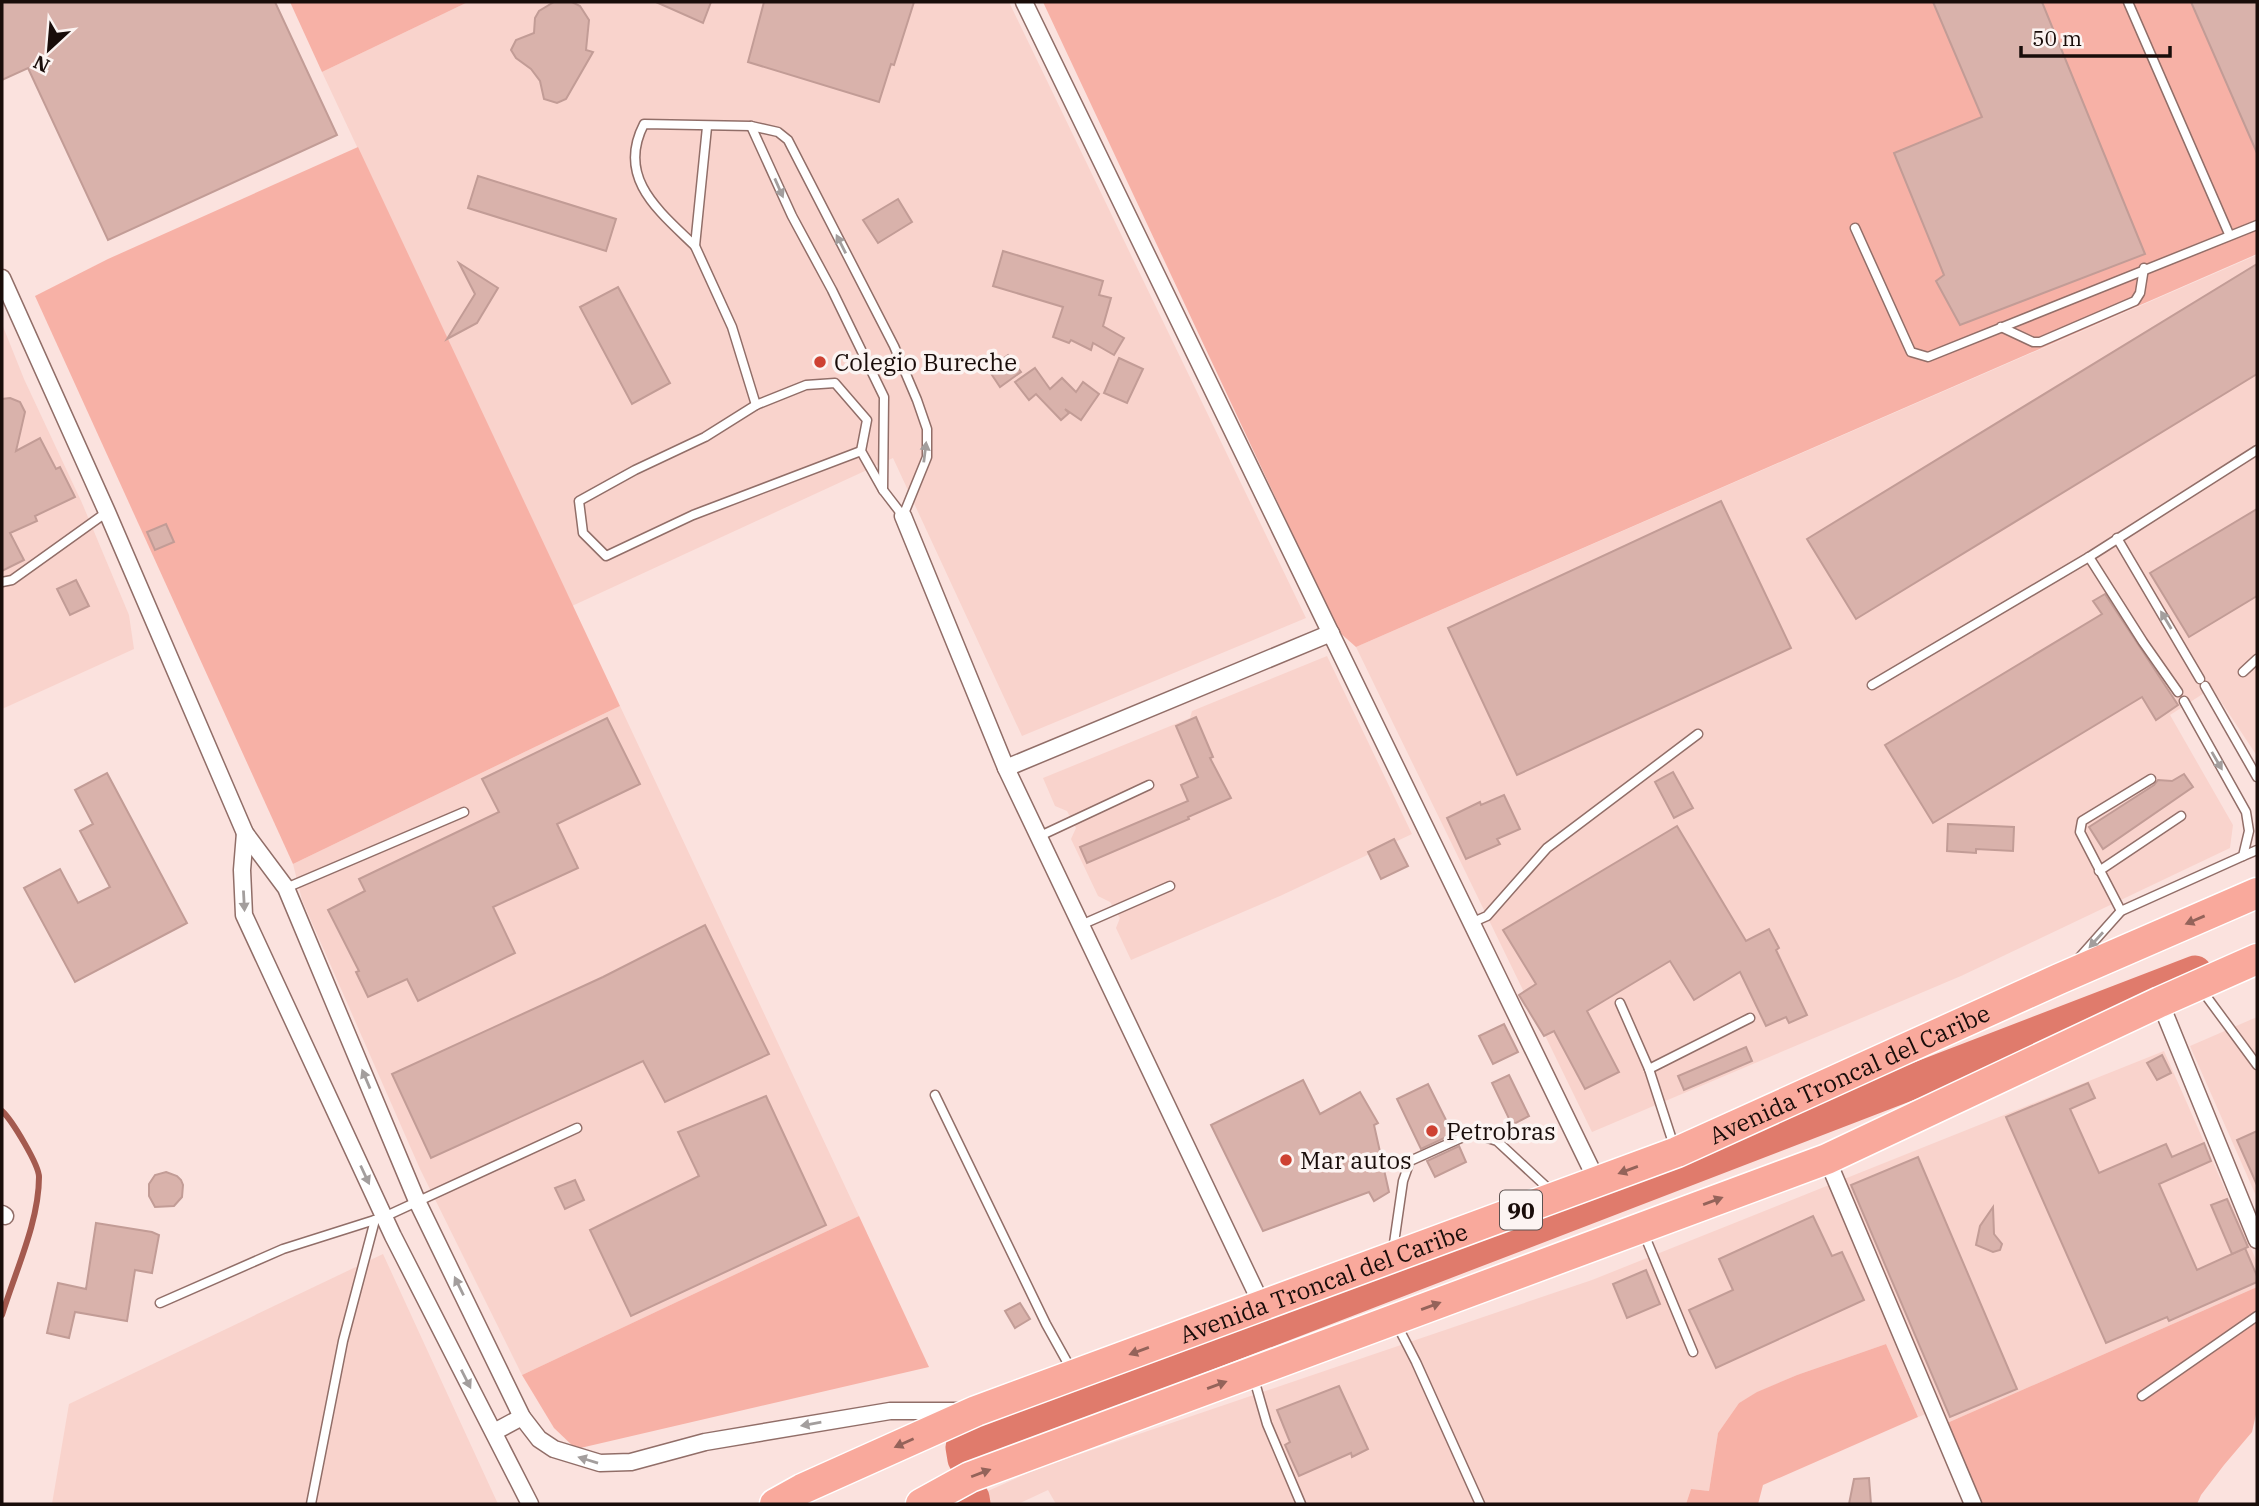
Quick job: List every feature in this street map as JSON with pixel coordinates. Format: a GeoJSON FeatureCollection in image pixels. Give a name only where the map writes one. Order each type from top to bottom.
{"type":"FeatureCollection","features":[{"type":"Feature","properties":{"kind":"highway","name":"Avenida Troncal del Caribe"},"geometry":{"type":"LineString","coordinates":[[775,1504],[802,1489],[976,1411],[1677,1152],[2059,979],[2257,893]]}},
{"type":"Feature","properties":{"kind":"highway","name":"90"},"geometry":{"type":"LineString","coordinates":[[920,1504],[970,1477],[1827,1159],[2197,984],[2257,959]]}},
{"type":"Feature","properties":{"kind":"street"},"geometry":{"type":"LineString","coordinates":[[1024,2],[1597,1181]]}},
{"type":"Feature","properties":{"kind":"street"},"geometry":{"type":"LineString","coordinates":[[2,278],[107,512],[245,833],[286,888],[417,1201],[522,1417],[539,1439],[554,1449],[600,1463],[631,1462],[705,1442],[890,1411],[976,1411]]}},
{"type":"Feature","properties":{"kind":"street"},"geometry":{"type":"LineString","coordinates":[[903,516],[1006,768],[1262,1305]]}},
{"type":"Feature","properties":{"kind":"street"},"geometry":{"type":"LineString","coordinates":[[1006,768],[1331,633]]}},
{"type":"Feature","properties":{"kind":"street"},"geometry":{"type":"LineString","coordinates":[[245,833],[242,870],[244,915],[380,1218],[530,1504]]}},
{"type":"Feature","properties":{"kind":"street"},"geometry":{"type":"LineString","coordinates":[[2160,1002],[2257,1240]]}},
{"type":"Feature","properties":{"kind":"street"},"geometry":{"type":"LineString","coordinates":[[1827,1159],[1973,1504]]}},
{"type":"Feature","properties":{"kind":"street"},"geometry":{"type":"LineString","coordinates":[[494,1432],[522,1417]]}},
{"type":"Feature","properties":{"kind":"lane"},"geometry":{"type":"LineString","coordinates":[[2128,2],[2229,234]]}},
{"type":"Feature","properties":{"kind":"lane"},"geometry":{"type":"LineString","coordinates":[[756,405],[732,327],[695,246],[656,208],[635,174],[636,138],[644,124],[751,126],[778,132],[788,140],[894,346],[927,429],[927,457],[903,516]]}},
{"type":"Feature","properties":{"kind":"lane"},"geometry":{"type":"LineString","coordinates":[[751,126],[792,216],[832,290],[884,397],[883,490]]}},
{"type":"Feature","properties":{"kind":"lane"},"geometry":{"type":"LineString","coordinates":[[695,246],[707,127]]}},
{"type":"Feature","properties":{"kind":"lane"},"geometry":{"type":"LineString","coordinates":[[1855,228],[1911,352],[1928,357],[2144,268],[2257,225]]}},
{"type":"Feature","properties":{"kind":"lane"},"geometry":{"type":"LineString","coordinates":[[2001,327],[2033,342],[2040,342],[2135,301],[2140,293],[2144,268]]}},
{"type":"Feature","properties":{"kind":"lane"},"geometry":{"type":"LineString","coordinates":[[862,451],[693,515],[606,556],[583,533],[579,501],[635,470],[705,437],[756,405],[806,385],[835,383],[867,420],[862,451],[883,490],[903,516]]}},
{"type":"Feature","properties":{"kind":"lane"},"geometry":{"type":"LineString","coordinates":[[1872,685],[2089,557],[2257,450]]}},
{"type":"Feature","properties":{"kind":"lane"},"geometry":{"type":"LineString","coordinates":[[2,582],[12,580],[107,512]]}},
{"type":"Feature","properties":{"kind":"lane"},"geometry":{"type":"LineString","coordinates":[[2117,538],[2257,777]]}},
{"type":"Feature","properties":{"kind":"lane"},"geometry":{"type":"LineString","coordinates":[[2089,557],[2178,692]]}},
{"type":"Feature","properties":{"kind":"lane"},"geometry":{"type":"LineString","coordinates":[[2243,672],[2257,659]]}},
{"type":"Feature","properties":{"kind":"lane"},"geometry":{"type":"LineString","coordinates":[[2184,701],[2246,812],[2249,831],[2243,856]]}},
{"type":"Feature","properties":{"kind":"lane"},"geometry":{"type":"LineString","coordinates":[[1471,923],[1487,916],[1547,848],[1698,734]]}},
{"type":"Feature","properties":{"kind":"lane"},"geometry":{"type":"LineString","coordinates":[[2121,911],[2080,832],[2082,821],[2151,779]]}},
{"type":"Feature","properties":{"kind":"lane"},"geometry":{"type":"LineString","coordinates":[[1040,836],[1149,785]]}},
{"type":"Feature","properties":{"kind":"lane"},"geometry":{"type":"LineString","coordinates":[[286,888],[464,812]]}},
{"type":"Feature","properties":{"kind":"lane"},"geometry":{"type":"LineString","coordinates":[[2099,871],[2181,816]]}},
{"type":"Feature","properties":{"kind":"lane"},"geometry":{"type":"LineString","coordinates":[[2059,979],[2121,911],[2257,850]]}},
{"type":"Feature","properties":{"kind":"lane"},"geometry":{"type":"LineString","coordinates":[[1081,925],[1170,886]]}},
{"type":"Feature","properties":{"kind":"lane"},"geometry":{"type":"LineString","coordinates":[[2197,984],[2257,1065]]}},
{"type":"Feature","properties":{"kind":"lane"},"geometry":{"type":"LineString","coordinates":[[1619,1003],[1649,1069],[1677,1152]]}},
{"type":"Feature","properties":{"kind":"lane"},"geometry":{"type":"LineString","coordinates":[[1649,1069],[1750,1018]]}},
{"type":"Feature","properties":{"kind":"lane"},"geometry":{"type":"LineString","coordinates":[[935,1096],[1074,1374]]}},
{"type":"Feature","properties":{"kind":"lane"},"geometry":{"type":"LineString","coordinates":[[160,1303],[283,1249],[380,1218],[577,1128]]}},
{"type":"Feature","properties":{"kind":"lane"},"geometry":{"type":"LineString","coordinates":[[1392,1257],[1403,1181],[1410,1161],[1472,1133],[1497,1141],[1557,1196]]}},
{"type":"Feature","properties":{"kind":"lane"},"geometry":{"type":"LineString","coordinates":[[311,1504],[344,1341],[380,1218]]}},
{"type":"Feature","properties":{"kind":"lane"},"geometry":{"type":"LineString","coordinates":[[1641,1228],[1693,1353]]}},
{"type":"Feature","properties":{"kind":"lane"},"geometry":{"type":"LineString","coordinates":[[2142,1396],[2257,1316]]}},
{"type":"Feature","properties":{"kind":"lane"},"geometry":{"type":"LineString","coordinates":[[1394,1320],[1416,1362],[1480,1504]]}},
{"type":"Feature","properties":{"kind":"lane"},"geometry":{"type":"LineString","coordinates":[[1252,1373],[1267,1424],[1301,1504]]}},
{"type":"Feature","properties":{"kind":"shaded area"},"geometry":{"type":"Polygon","coordinates":[[[290,2],[468,2],[322,72],[290,2]]]}},
{"type":"Feature","properties":{"kind":"shaded area","name":"Colegio Bureche"},"geometry":{"type":"Polygon","coordinates":[[[468,2],[1009,2],[1306,618],[1022,736],[893,458],[572,606],[322,72],[468,2]]]}},
{"type":"Feature","properties":{"kind":"shaded area"},"geometry":{"type":"Polygon","coordinates":[[[1043,2],[2257,2],[2257,254],[1356,647],[1338,631],[1043,2]]]}},
{"type":"Feature","properties":{"kind":"shaded area"},"geometry":{"type":"Polygon","coordinates":[[[358,147],[620,706],[293,864],[35,296],[108,259],[358,147]]]}},
{"type":"Feature","properties":{"kind":"shaded area"},"geometry":{"type":"Polygon","coordinates":[[[2257,255],[2257,756],[2212,688],[2170,715],[2233,825],[2230,848],[1961,976],[1592,1132],[1356,647],[2257,255]]]}},
{"type":"Feature","properties":{"kind":"shaded area"},"geometry":{"type":"Polygon","coordinates":[[[2,324],[129,615],[134,649],[2,709],[2,324]]]}},
{"type":"Feature","properties":{"kind":"shaded area"},"geometry":{"type":"Polygon","coordinates":[[[1327,656],[1412,834],[1280,896],[1131,960],[1116,928],[1120,918],[1110,902],[1098,896],[1071,839],[1076,828],[1067,811],[1055,806],[1043,778],[1190,718],[1192,711],[1327,656]]]}},
{"type":"Feature","properties":{"kind":"shaded area"},"geometry":{"type":"Polygon","coordinates":[[[620,706],[859,1216],[522,1375],[420,1169],[302,900],[293,864],[620,706]]]}},
{"type":"Feature","properties":{"kind":"shaded area"},"geometry":{"type":"Polygon","coordinates":[[[2257,1017],[2257,1198],[2190,1046],[2257,1017]]]}},
{"type":"Feature","properties":{"kind":"shaded area"},"geometry":{"type":"Polygon","coordinates":[[[2164,1051],[2257,1262],[2257,1287],[1938,1427],[1929,1413],[1918,1417],[1886,1344],[1797,1375],[1739,1403],[1718,1433],[1709,1491],[1691,1489],[1686,1504],[1056,1504],[1048,1490],[1018,1504],[959,1504],[1039,1468],[1592,1280],[2164,1051]]]}},
{"type":"Feature","properties":{"kind":"shaded area"},"geometry":{"type":"Polygon","coordinates":[[[859,1216],[929,1367],[576,1449],[554,1428],[522,1375],[859,1216]]]}},
{"type":"Feature","properties":{"kind":"shaded area"},"geometry":{"type":"Polygon","coordinates":[[[383,1254],[498,1504],[52,1504],[69,1404],[383,1254]]]}},
{"type":"Feature","properties":{"kind":"shaded area"},"geometry":{"type":"Polygon","coordinates":[[[2257,1287],[2257,1410],[2252,1432],[2201,1495],[2197,1504],[1970,1504],[1938,1427],[2257,1287]]]}},
{"type":"Feature","properties":{"kind":"shaded area"},"geometry":{"type":"Polygon","coordinates":[[[1886,1344],[1918,1417],[1763,1485],[1758,1504],[1686,1504],[1691,1489],[1709,1491],[1718,1433],[1739,1403],[1797,1375],[1886,1344]]]}},
{"type":"Feature","properties":{"kind":"building"},"geometry":{"type":"Polygon","coordinates":[[[2,2],[275,2],[337,135],[108,240],[28,68],[2,80],[2,2]]]}},
{"type":"Feature","properties":{"kind":"building"},"geometry":{"type":"Polygon","coordinates":[[[554,2],[572,2],[580,6],[589,20],[586,50],[593,52],[566,99],[557,103],[544,99],[540,81],[511,50],[516,40],[534,33],[535,18],[539,11],[554,2]]]}},
{"type":"Feature","properties":{"kind":"building"},"geometry":{"type":"Polygon","coordinates":[[[656,2],[711,2],[703,23],[656,2]]]}},
{"type":"Feature","properties":{"kind":"building"},"geometry":{"type":"Polygon","coordinates":[[[764,2],[914,2],[879,102],[748,62],[764,2]]]}},
{"type":"Feature","properties":{"kind":"building"},"geometry":{"type":"Polygon","coordinates":[[[1933,2],[2042,2],[2145,254],[1960,325],[1936,281],[1944,275],[1894,153],[1982,117],[1933,2]]]}},
{"type":"Feature","properties":{"kind":"building"},"geometry":{"type":"Polygon","coordinates":[[[2191,2],[2257,2],[2257,153],[2191,2]]]}},
{"type":"Feature","properties":{"kind":"building"},"geometry":{"type":"Polygon","coordinates":[[[478,176],[616,219],[606,251],[468,208],[478,176]]]}},
{"type":"Feature","properties":{"kind":"building"},"geometry":{"type":"Polygon","coordinates":[[[898,199],[912,222],[878,243],[863,220],[898,199]]]}},
{"type":"Feature","properties":{"kind":"building"},"geometry":{"type":"Polygon","coordinates":[[[1003,251],[1103,281],[1099,295],[1111,298],[1103,326],[1124,338],[1114,355],[1093,343],[1091,350],[1071,340],[1069,343],[1053,337],[1063,307],[993,286],[1003,251]]]}},
{"type":"Feature","properties":{"kind":"building"},"geometry":{"type":"Polygon","coordinates":[[[459,263],[498,288],[477,323],[447,339],[475,294],[459,263]]]}},
{"type":"Feature","properties":{"kind":"building"},"geometry":{"type":"Polygon","coordinates":[[[2257,264],[2257,374],[1856,619],[1807,539],[2257,264]]]}},
{"type":"Feature","properties":{"kind":"building"},"geometry":{"type":"Polygon","coordinates":[[[618,287],[670,383],[632,404],[580,307],[618,287]]]}},
{"type":"Feature","properties":{"kind":"building"},"geometry":{"type":"Polygon","coordinates":[[[1008,355],[1021,372],[1000,387],[988,369],[1008,355]]]}},
{"type":"Feature","properties":{"kind":"building"},"geometry":{"type":"Polygon","coordinates":[[[1119,358],[1143,369],[1127,403],[1104,393],[1119,358]]]}},
{"type":"Feature","properties":{"kind":"building"},"geometry":{"type":"Polygon","coordinates":[[[1035,368],[1050,389],[1062,378],[1076,392],[1083,382],[1099,394],[1081,420],[1065,409],[1069,413],[1061,420],[1036,394],[1029,400],[1015,382],[1035,368]]]}},
{"type":"Feature","properties":{"kind":"building"},"geometry":{"type":"Polygon","coordinates":[[[10,398],[20,402],[25,412],[16,451],[40,438],[56,469],[60,467],[75,497],[35,516],[37,521],[10,533],[24,560],[2,571],[2,399],[10,398]]]}},
{"type":"Feature","properties":{"kind":"building"},"geometry":{"type":"Polygon","coordinates":[[[1721,501],[1791,648],[1517,775],[1448,628],[1721,501]]]}},
{"type":"Feature","properties":{"kind":"building"},"geometry":{"type":"Polygon","coordinates":[[[2257,509],[2257,596],[2189,637],[2150,573],[2257,509]]]}},
{"type":"Feature","properties":{"kind":"building"},"geometry":{"type":"Polygon","coordinates":[[[166,524],[174,542],[155,550],[147,532],[166,524]]]}},
{"type":"Feature","properties":{"kind":"building"},"geometry":{"type":"Polygon","coordinates":[[[76,580],[89,606],[70,615],[57,589],[76,580]]]}},
{"type":"Feature","properties":{"kind":"building"},"geometry":{"type":"Polygon","coordinates":[[[2105,594],[2178,705],[2156,720],[2142,697],[1933,823],[1885,745],[2102,614],[2093,601],[2105,594]]]}},
{"type":"Feature","properties":{"kind":"building"},"geometry":{"type":"Polygon","coordinates":[[[1196,717],[1213,757],[1210,758],[1231,798],[1087,863],[1080,847],[1188,801],[1181,785],[1198,777],[1176,726],[1196,717]]]}},
{"type":"Feature","properties":{"kind":"building"},"geometry":{"type":"Polygon","coordinates":[[[607,718],[640,784],[557,824],[578,868],[493,907],[515,953],[418,1001],[407,979],[368,997],[356,972],[359,971],[328,910],[365,891],[359,879],[499,812],[482,779],[607,718]]]}},
{"type":"Feature","properties":{"kind":"building"},"geometry":{"type":"Polygon","coordinates":[[[1673,772],[1693,808],[1674,818],[1655,782],[1673,772]]]}},
{"type":"Feature","properties":{"kind":"building"},"geometry":{"type":"Polygon","coordinates":[[[107,773],[187,923],[75,982],[24,888],[60,869],[78,903],[110,887],[80,831],[93,824],[75,790],[107,773]]]}},
{"type":"Feature","properties":{"kind":"building"},"geometry":{"type":"Polygon","coordinates":[[[2184,774],[2193,787],[2103,849],[2089,827],[2158,780],[2172,781],[2184,774]]]}},
{"type":"Feature","properties":{"kind":"building"},"geometry":{"type":"Polygon","coordinates":[[[1504,795],[1520,829],[1497,839],[1500,844],[1466,859],[1447,818],[1480,802],[1481,805],[1504,795]]]}},
{"type":"Feature","properties":{"kind":"building"},"geometry":{"type":"Polygon","coordinates":[[[1948,824],[2014,827],[2013,851],[1947,851],[1948,824]]]}},
{"type":"Feature","properties":{"kind":"building"},"geometry":{"type":"Polygon","coordinates":[[[1677,826],[1746,941],[1769,929],[1807,1015],[1789,1023],[1786,1017],[1766,1026],[1740,972],[1694,1000],[1670,961],[1587,1011],[1619,1072],[1585,1089],[1554,1031],[1544,1036],[1519,995],[1536,984],[1503,930],[1677,826]]]}},
{"type":"Feature","properties":{"kind":"building"},"geometry":{"type":"Polygon","coordinates":[[[1394,839],[1408,866],[1381,879],[1368,852],[1394,839]]]}},
{"type":"Feature","properties":{"kind":"building"},"geometry":{"type":"Polygon","coordinates":[[[705,925],[769,1054],[665,1102],[643,1061],[431,1158],[392,1074],[603,977],[705,925]]]}},
{"type":"Feature","properties":{"kind":"building"},"geometry":{"type":"Polygon","coordinates":[[[1504,1024],[1518,1052],[1493,1064],[1479,1036],[1504,1024]]]}},
{"type":"Feature","properties":{"kind":"building"},"geometry":{"type":"Polygon","coordinates":[[[1746,1047],[1752,1061],[1684,1090],[1678,1076],[1746,1047]]]}},
{"type":"Feature","properties":{"kind":"building"},"geometry":{"type":"Polygon","coordinates":[[[2162,1055],[2171,1073],[2157,1080],[2147,1063],[2162,1055]]]}},
{"type":"Feature","properties":{"kind":"building","name":"Petrobras"},"geometry":{"type":"Polygon","coordinates":[[[1509,1075],[1529,1116],[1512,1125],[1492,1083],[1509,1075]]]}},
{"type":"Feature","properties":{"kind":"building","name":"Mar autos"},"geometry":{"type":"Polygon","coordinates":[[[1303,1080],[1320,1114],[1360,1092],[1378,1123],[1374,1125],[1389,1192],[1374,1201],[1369,1192],[1263,1231],[1211,1125],[1303,1080]]]}},
{"type":"Feature","properties":{"kind":"building"},"geometry":{"type":"Polygon","coordinates":[[[2088,1083],[2095,1098],[2070,1109],[2099,1173],[2166,1144],[2172,1157],[2204,1143],[2211,1161],[2159,1184],[2197,1270],[2245,1248],[2257,1282],[2169,1321],[2167,1317],[2106,1343],[2006,1117],[2088,1083]]]}},
{"type":"Feature","properties":{"kind":"building","name":"Petrobras"},"geometry":{"type":"Polygon","coordinates":[[[1428,1084],[1453,1134],[1421,1149],[1397,1099],[1428,1084]]]}},
{"type":"Feature","properties":{"kind":"building"},"geometry":{"type":"Polygon","coordinates":[[[766,1096],[826,1225],[631,1316],[590,1230],[699,1176],[678,1132],[766,1096]]]}},
{"type":"Feature","properties":{"kind":"building"},"geometry":{"type":"Polygon","coordinates":[[[2257,1131],[2257,1185],[2237,1140],[2257,1131]]]}},
{"type":"Feature","properties":{"kind":"building"},"geometry":{"type":"Polygon","coordinates":[[[1459,1146],[1466,1162],[1435,1177],[1427,1161],[1459,1146]]]}},
{"type":"Feature","properties":{"kind":"building"},"geometry":{"type":"Polygon","coordinates":[[[1918,1157],[2017,1389],[1950,1417],[1851,1185],[1918,1157]]]}},
{"type":"Feature","properties":{"kind":"building"},"geometry":{"type":"Polygon","coordinates":[[[166,1172],[181,1180],[182,1197],[174,1206],[155,1207],[149,1196],[149,1184],[155,1175],[166,1172]]]}},
{"type":"Feature","properties":{"kind":"building"},"geometry":{"type":"Polygon","coordinates":[[[575,1180],[584,1200],[565,1209],[555,1188],[575,1180]]]}},
{"type":"Feature","properties":{"kind":"building"},"geometry":{"type":"Polygon","coordinates":[[[2227,1199],[2248,1247],[2232,1254],[2211,1205],[2227,1199]]]}},
{"type":"Feature","properties":{"kind":"building"},"geometry":{"type":"Polygon","coordinates":[[[1993,1207],[1994,1234],[2002,1244],[2000,1250],[1993,1252],[1976,1245],[1980,1226],[1993,1207]]]}},
{"type":"Feature","properties":{"kind":"building"},"geometry":{"type":"Polygon","coordinates":[[[1813,1216],[1832,1256],[1842,1252],[1864,1300],[1716,1368],[1689,1310],[1733,1290],[1719,1259],[1813,1216]]]}},
{"type":"Feature","properties":{"kind":"building"},"geometry":{"type":"Polygon","coordinates":[[[96,1223],[159,1235],[152,1273],[135,1270],[127,1321],[75,1312],[69,1338],[47,1333],[58,1283],[86,1289],[96,1223]]]}},
{"type":"Feature","properties":{"kind":"building"},"geometry":{"type":"Polygon","coordinates":[[[1646,1270],[1660,1304],[1627,1318],[1613,1284],[1646,1270]]]}},
{"type":"Feature","properties":{"kind":"building"},"geometry":{"type":"Polygon","coordinates":[[[1020,1303],[1030,1319],[1015,1328],[1005,1311],[1020,1303]]]}},
{"type":"Feature","properties":{"kind":"building"},"geometry":{"type":"Polygon","coordinates":[[[1339,1386],[1368,1449],[1352,1457],[1351,1453],[1299,1476],[1285,1445],[1290,1442],[1277,1410],[1339,1386]]]}},
{"type":"Feature","properties":{"kind":"building"},"geometry":{"type":"Polygon","coordinates":[[[1869,1478],[1871,1504],[1849,1504],[1854,1479],[1869,1478]]]}},
{"type":"Feature","properties":{"kind":"waterway"},"geometry":{"type":"LineString","coordinates":[[965,1459],[963,1447],[2195,973]]}},
{"type":"Feature","properties":{"kind":"waterway"},"geometry":{"type":"LineString","coordinates":[[2,1111],[24,1143],[39,1177],[31,1229],[2,1315]]}},
{"type":"Feature","properties":{"kind":"waterway"},"geometry":{"type":"LineString","coordinates":[[972,1498],[973,1504]]}},
{"type":"Feature","properties":{"kind":"place","name":"Colegio Bureche"},"geometry":{"type":"Point","coordinates":[820,362]}},
{"type":"Feature","properties":{"kind":"place","name":"Petrobras"},"geometry":{"type":"Point","coordinates":[1432,1131]}},
{"type":"Feature","properties":{"kind":"place","name":"Mar autos"},"geometry":{"type":"Point","coordinates":[1286,1160]}}]}
